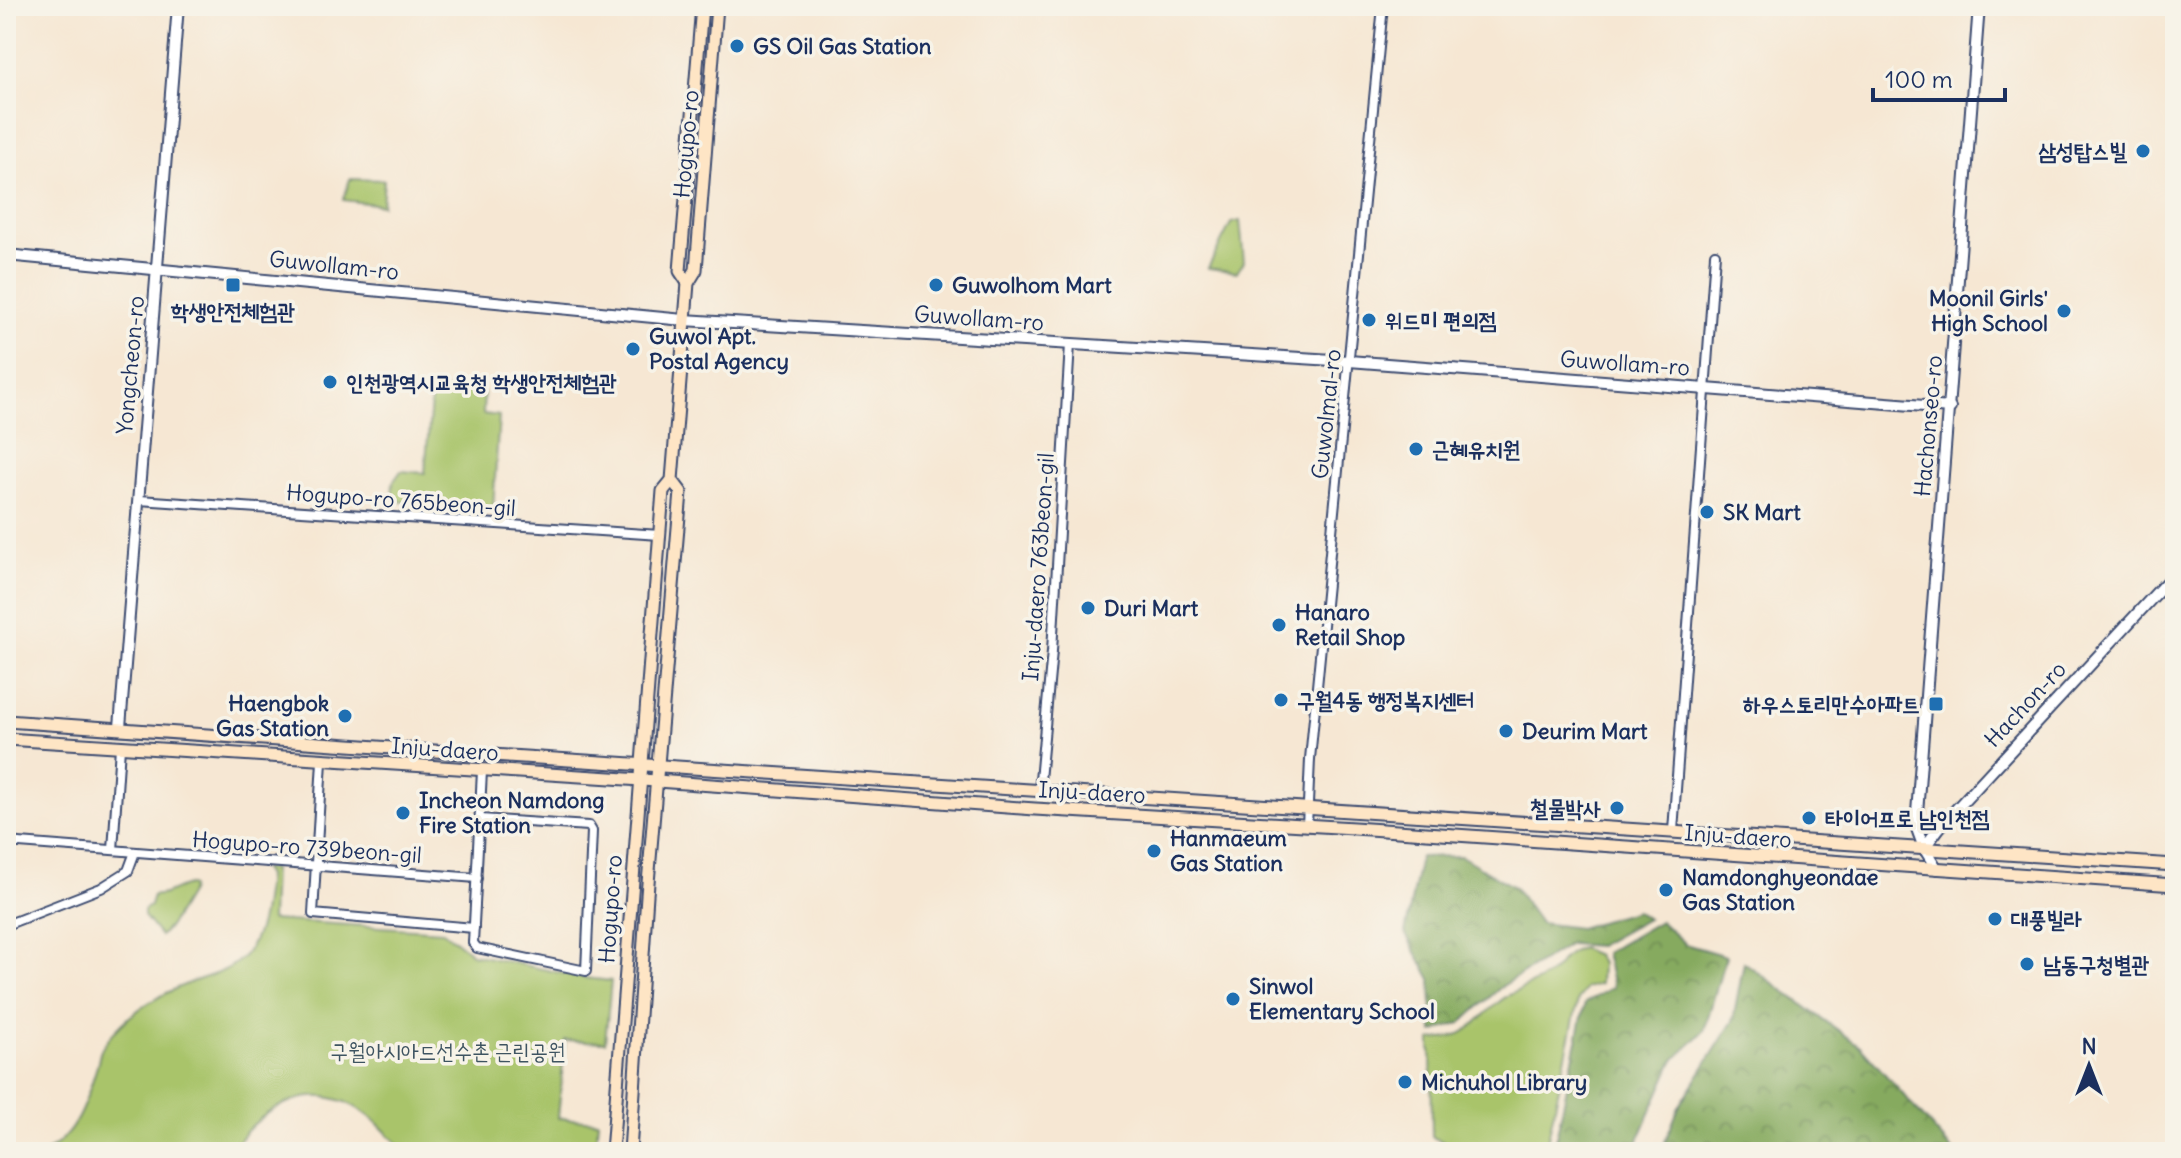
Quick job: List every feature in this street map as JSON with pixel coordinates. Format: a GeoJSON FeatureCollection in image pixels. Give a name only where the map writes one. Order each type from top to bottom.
{"type":"FeatureCollection","features":[{"type":"Feature","properties":{"kind":"main road","name":"Hogupo-ro"},"geometry":{"type":"LineString","coordinates":[[688,283],[680,271],[702,6]]}},
{"type":"Feature","properties":{"kind":"main road","name":"Hogupo-ro"},"geometry":{"type":"LineString","coordinates":[[612,1152],[663,491],[672,480],[688,283],[696,270],[717,6]]}},
{"type":"Feature","properties":{"kind":"main road","name":"Hogupo-ro"},"geometry":{"type":"LineString","coordinates":[[630,1152],[681,492],[672,480]]}},
{"type":"Feature","properties":{"kind":"main road","name":"Inju-daero"},"geometry":{"type":"LineString","coordinates":[[6,721],[2175,865]]}},
{"type":"Feature","properties":{"kind":"main road","name":"Inju-daero"},"geometry":{"type":"LineString","coordinates":[[6,739],[2175,885]]}},
{"type":"Feature","properties":{"kind":"street","name":"Yongcheon-ro"},"geometry":{"type":"LineString","coordinates":[[120,727],[178,6]]}},
{"type":"Feature","properties":{"kind":"street","name":"Guwolmal-ro"},"geometry":{"type":"LineString","coordinates":[[1307,826],[1310,759],[1383,6]]}},
{"type":"Feature","properties":{"kind":"street","name":"Hachonseo-ro"},"geometry":{"type":"LineString","coordinates":[[1924,848],[1916,826],[1979,6]]}},
{"type":"Feature","properties":{"kind":"street"},"geometry":{"type":"LineString","coordinates":[[1673,831],[1715,254]]}},
{"type":"Feature","properties":{"kind":"street","name":"Guwollam-ro"},"geometry":{"type":"LineString","coordinates":[[6,255],[684,320],[1349,361],[1950,408]]}},
{"type":"Feature","properties":{"kind":"street","name":"Inju-daero 763beon-gil"},"geometry":{"type":"LineString","coordinates":[[1039,791],[1052,651],[1070,344]]}},
{"type":"Feature","properties":{"kind":"street","name":"Hogupo-ro 765beon-gil"},"geometry":{"type":"LineString","coordinates":[[139,500],[660,535]]}},
{"type":"Feature","properties":{"kind":"street","name":"Hachon-ro"},"geometry":{"type":"LineString","coordinates":[[1924,848],[1969,793],[2175,573]]}},
{"type":"Feature","properties":{"kind":"street"},"geometry":{"type":"LineString","coordinates":[[113,850],[120,747]]}},
{"type":"Feature","properties":{"kind":"street"},"geometry":{"type":"LineString","coordinates":[[322,761],[313,914],[474,928]]}},
{"type":"Feature","properties":{"kind":"street"},"geometry":{"type":"LineString","coordinates":[[480,819],[589,826],[592,831],[586,971],[477,948],[473,943],[482,771]]}},
{"type":"Feature","properties":{"kind":"street","name":"Hogupo-ro 739beon-gil"},"geometry":{"type":"LineString","coordinates":[[6,842],[477,878]]}},
{"type":"Feature","properties":{"kind":"street"},"geometry":{"type":"LineString","coordinates":[[1924,848],[1937,869]]}},
{"type":"Feature","properties":{"kind":"street"},"geometry":{"type":"LineString","coordinates":[[6,925],[77,899],[128,871],[135,852]]}},
{"type":"Feature","properties":{"kind":"green space"},"geometry":{"type":"Polygon","coordinates":[[[350,179],[384,180],[382,205],[343,200],[350,179]]]}},
{"type":"Feature","properties":{"kind":"green space"},"geometry":{"type":"Polygon","coordinates":[[[1240,221],[1244,262],[1237,272],[1208,268],[1231,223],[1240,221]]]}},
{"type":"Feature","properties":{"kind":"green space"},"geometry":{"type":"Polygon","coordinates":[[[432,389],[484,393],[483,414],[499,416],[493,509],[392,501],[393,482],[401,471],[425,473],[432,389]]]}},
{"type":"Feature","properties":{"kind":"green space"},"geometry":{"type":"Polygon","coordinates":[[[1461,856],[1515,888],[1540,923],[1579,928],[1636,911],[1647,919],[1598,946],[1570,944],[1501,987],[1461,1023],[1433,1032],[1431,979],[1405,933],[1420,857],[1461,856]]]}},
{"type":"Feature","properties":{"kind":"green space","name":"구월아시아드선수촌 근린공원"},"geometry":{"type":"Polygon","coordinates":[[[262,868],[273,869],[271,920],[443,931],[472,954],[611,981],[605,1042],[565,1040],[558,1118],[598,1121],[595,1152],[416,1153],[400,1145],[369,1116],[349,1104],[330,1098],[311,1097],[292,1101],[258,1120],[230,1152],[45,1152],[73,1126],[89,1091],[101,1050],[121,1025],[153,1000],[223,971],[244,955],[258,930],[262,913],[267,876],[262,868]]]}},
{"type":"Feature","properties":{"kind":"green space"},"geometry":{"type":"Polygon","coordinates":[[[188,885],[190,892],[160,936],[144,916],[144,910],[150,906],[153,895],[188,885]]]}},
{"type":"Feature","properties":{"kind":"green space"},"geometry":{"type":"Polygon","coordinates":[[[1660,921],[1685,944],[1726,956],[1704,1031],[1673,1061],[1633,1152],[1553,1152],[1585,1003],[1613,987],[1605,953],[1660,921]]]}},
{"type":"Feature","properties":{"kind":"green space"},"geometry":{"type":"Polygon","coordinates":[[[1581,948],[1597,955],[1601,964],[1600,984],[1586,988],[1578,1000],[1545,1152],[1469,1152],[1432,1137],[1431,1040],[1462,1033],[1505,998],[1542,979],[1571,952],[1581,948]]]}},
{"type":"Feature","properties":{"kind":"green space"},"geometry":{"type":"Polygon","coordinates":[[[1744,962],[1860,1046],[1954,1152],[1661,1152],[1679,1107],[1733,1021],[1744,962]]]}},
{"type":"Feature","properties":{"kind":"place","name":"GS Oil Gas Station"},"geometry":{"type":"Point","coordinates":[737,46]}},
{"type":"Feature","properties":{"kind":"place","name":"삼성탑스빌"},"geometry":{"type":"Point","coordinates":[2143,151]}},
{"type":"Feature","properties":{"kind":"place","name":"학생안전체험관"},"geometry":{"type":"Point","coordinates":[233,285]}},
{"type":"Feature","properties":{"kind":"place","name":"Guwolhom Mart"},"geometry":{"type":"Point","coordinates":[936,285]}},
{"type":"Feature","properties":{"kind":"place","name":"Moonil Girls' High School"},"geometry":{"type":"Point","coordinates":[2064,311]}},
{"type":"Feature","properties":{"kind":"place","name":"위드미 편의점"},"geometry":{"type":"Point","coordinates":[1369,320]}},
{"type":"Feature","properties":{"kind":"place","name":"Guwol Apt. Postal Agency"},"geometry":{"type":"Point","coordinates":[633,349]}},
{"type":"Feature","properties":{"kind":"place","name":"인천광역시교육청 학생안전체험관"},"geometry":{"type":"Point","coordinates":[330,382]}},
{"type":"Feature","properties":{"kind":"place","name":"근혜유치원"},"geometry":{"type":"Point","coordinates":[1416,449]}},
{"type":"Feature","properties":{"kind":"place","name":"SK Mart"},"geometry":{"type":"Point","coordinates":[1707,512]}},
{"type":"Feature","properties":{"kind":"place","name":"Duri Mart"},"geometry":{"type":"Point","coordinates":[1088,608]}},
{"type":"Feature","properties":{"kind":"place","name":"Hanaro Retail Shop"},"geometry":{"type":"Point","coordinates":[1279,625]}},
{"type":"Feature","properties":{"kind":"place","name":"구월4동 행정복지센터"},"geometry":{"type":"Point","coordinates":[1281,700]}},
{"type":"Feature","properties":{"kind":"place","name":"하우스토리만수아파트"},"geometry":{"type":"Point","coordinates":[1936,704]}},
{"type":"Feature","properties":{"kind":"place","name":"Haengbok Gas Station"},"geometry":{"type":"Point","coordinates":[345,716]}},
{"type":"Feature","properties":{"kind":"place","name":"Deurim Mart"},"geometry":{"type":"Point","coordinates":[1506,731]}},
{"type":"Feature","properties":{"kind":"place","name":"철물박사"},"geometry":{"type":"Point","coordinates":[1617,808]}},
{"type":"Feature","properties":{"kind":"place","name":"Incheon Namdong Fire Station"},"geometry":{"type":"Point","coordinates":[403,813]}},
{"type":"Feature","properties":{"kind":"place","name":"타이어프로 남인천점"},"geometry":{"type":"Point","coordinates":[1809,818]}},
{"type":"Feature","properties":{"kind":"place","name":"Hanmaeum Gas Station"},"geometry":{"type":"Point","coordinates":[1154,851]}},
{"type":"Feature","properties":{"kind":"place","name":"Namdonghyeondae Gas Station"},"geometry":{"type":"Point","coordinates":[1666,890]}},
{"type":"Feature","properties":{"kind":"place","name":"대풍빌라"},"geometry":{"type":"Point","coordinates":[1995,919]}},
{"type":"Feature","properties":{"kind":"place","name":"남동구청별관"},"geometry":{"type":"Point","coordinates":[2027,964]}},
{"type":"Feature","properties":{"kind":"place","name":"Sinwol Elementary School"},"geometry":{"type":"Point","coordinates":[1233,999]}},
{"type":"Feature","properties":{"kind":"place","name":"Michuhol Library"},"geometry":{"type":"Point","coordinates":[1405,1082]}}]}
